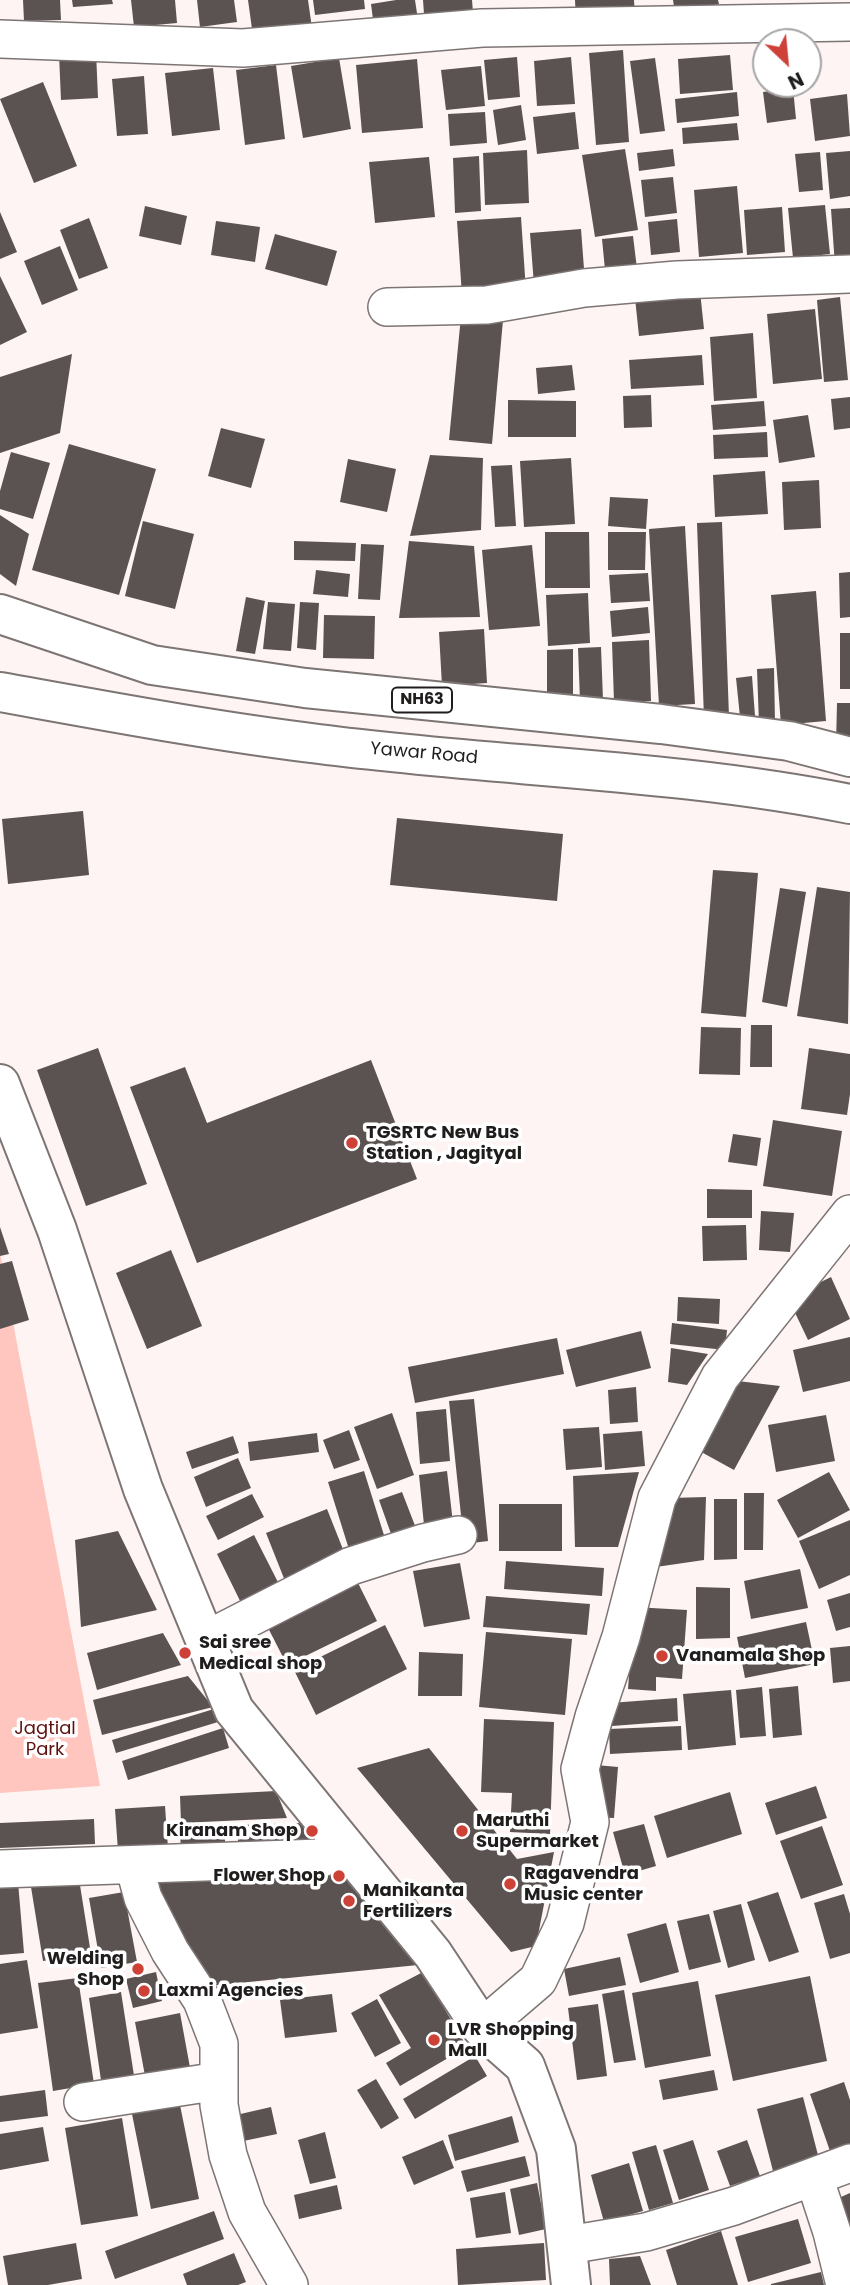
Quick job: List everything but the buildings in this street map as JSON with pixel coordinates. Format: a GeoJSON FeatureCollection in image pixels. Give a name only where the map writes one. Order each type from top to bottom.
{"type":"FeatureCollection","features":[{"type":"Feature","properties":{"kind":"main road","name":"NH63"},"geometry":{"type":"LineString","coordinates":[[0,614],[152,665],[305,688],[661,724],[789,741],[850,757]]}},
{"type":"Feature","properties":{"kind":"main road","name":"Yawar Road"},"geometry":{"type":"LineString","coordinates":[[0,692],[320,745],[686,779],[804,794],[850,804]]}},
{"type":"Feature","properties":{"kind":"main road"},"geometry":{"type":"LineString","coordinates":[[0,1084],[57,1230],[143,1489],[234,1710],[433,1954],[482,2028],[525,2066],[556,2149],[571,2285]]}},
{"type":"Feature","properties":{"kind":"street"},"geometry":{"type":"LineString","coordinates":[[0,39],[243,48],[481,14],[850,22]]}},
{"type":"Feature","properties":{"kind":"street"},"geometry":{"type":"LineString","coordinates":[[387,307],[487,305],[584,288],[677,280],[850,274]]}},
{"type":"Feature","properties":{"kind":"street"},"geometry":{"type":"LineString","coordinates":[[482,2028],[538,1980],[565,1923],[590,1822],[580,1769],[621,1637],[657,1499],[720,1377],[850,1214]]}},
{"type":"Feature","properties":{"kind":"street"},"geometry":{"type":"LineString","coordinates":[[206,1640],[351,1566],[458,1535]]}},
{"type":"Feature","properties":{"kind":"street"},"geometry":{"type":"LineString","coordinates":[[0,1869],[321,1858],[347,1850]]}},
{"type":"Feature","properties":{"kind":"street"},"geometry":{"type":"LineString","coordinates":[[135,1865],[143,1898],[202,2000],[219,2044],[219,2105],[228,2155],[247,2212],[289,2285]]}},
{"type":"Feature","properties":{"kind":"street"},"geometry":{"type":"LineString","coordinates":[[83,2102],[219,2081]]}},
{"type":"Feature","properties":{"kind":"street"},"geometry":{"type":"LineString","coordinates":[[568,2245],[646,2232],[734,2206],[850,2163]]}},
{"type":"Feature","properties":{"kind":"street"},"geometry":{"type":"LineString","coordinates":[[814,2176],[845,2285]]}},
{"type":"Feature","properties":{"kind":"green space","name":"Jagtial Park"},"geometry":{"type":"Polygon","coordinates":[[[0,1253],[100,1786],[0,1793],[0,1253]]]}},
{"type":"Feature","properties":{"kind":"place","name":"TGSRTC New Bus Station , Jagityal"},"geometry":{"type":"Point","coordinates":[352,1143]}},
{"type":"Feature","properties":{"kind":"place","name":"Sai sree Medical shop"},"geometry":{"type":"Point","coordinates":[185,1653]}},
{"type":"Feature","properties":{"kind":"place","name":"Vanamala Shop"},"geometry":{"type":"Point","coordinates":[662,1656]}},
{"type":"Feature","properties":{"kind":"place","name":"Kiranam Shop"},"geometry":{"type":"Point","coordinates":[312,1831]}},
{"type":"Feature","properties":{"kind":"place","name":"Maruthi Supermarket"},"geometry":{"type":"Point","coordinates":[462,1831]}},
{"type":"Feature","properties":{"kind":"place","name":"Flower Shop"},"geometry":{"type":"Point","coordinates":[339,1876]}},
{"type":"Feature","properties":{"kind":"place","name":"Ragavendra Music center"},"geometry":{"type":"Point","coordinates":[510,1884]}},
{"type":"Feature","properties":{"kind":"place","name":"Manikanta Fertilizers"},"geometry":{"type":"Point","coordinates":[349,1901]}},
{"type":"Feature","properties":{"kind":"place","name":"Welding Shop"},"geometry":{"type":"Point","coordinates":[138,1969]}},
{"type":"Feature","properties":{"kind":"place","name":"Laxmi Agencies"},"geometry":{"type":"Point","coordinates":[144,1991]}},
{"type":"Feature","properties":{"kind":"place","name":"LVR Shopping Mall"},"geometry":{"type":"Point","coordinates":[434,2040]}}]}
